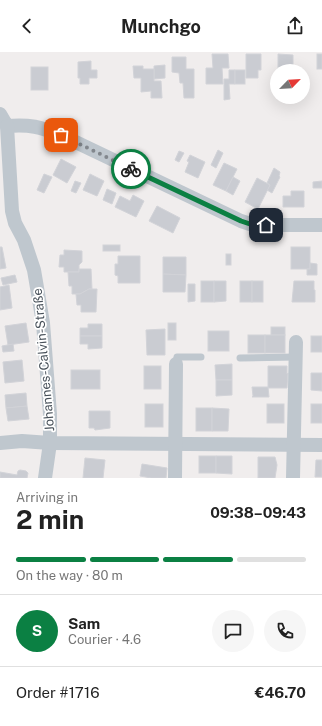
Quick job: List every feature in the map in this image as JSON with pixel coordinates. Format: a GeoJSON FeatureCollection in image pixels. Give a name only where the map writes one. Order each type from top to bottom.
{"type":"FeatureCollection","features":[{"type":"Feature","properties":{"kind":"street"},"geometry":{"type":"LineString","coordinates":[[0,114],[7,126],[36,126],[61,135],[241,221],[253,225],[322,225]]}},
{"type":"Feature","properties":{"kind":"street","name":"Johannes-Calvin-Straße"},"geometry":{"type":"LineString","coordinates":[[7,126],[12,210],[15,223],[24,240],[34,270],[40,298],[45,352],[50,443],[45,478]]}},
{"type":"Feature","properties":{"kind":"street"},"geometry":{"type":"LineString","coordinates":[[293,478],[296,342]]}},
{"type":"Feature","properties":{"kind":"street"},"geometry":{"type":"LineString","coordinates":[[175,478],[176,364]]}},
{"type":"Feature","properties":{"kind":"street"},"geometry":{"type":"LineString","coordinates":[[0,443],[22,440],[50,443],[322,445]]}},
{"type":"Feature","properties":{"kind":"lane"},"geometry":{"type":"LineString","coordinates":[[176,364],[177,357],[201,357]]}},
{"type":"Feature","properties":{"kind":"lane"},"geometry":{"type":"LineString","coordinates":[[240,358],[296,357]]}},
{"type":"Feature","properties":{"kind":"building"},"geometry":{"type":"Polygon","coordinates":[[[212,54],[228,54],[229,68],[222,68],[223,84],[206,84],[206,68],[213,68],[212,54]]]}},
{"type":"Feature","properties":{"kind":"building"},"geometry":{"type":"Polygon","coordinates":[[[246,54],[261,54],[261,70],[258,70],[258,78],[246,78],[246,54]]]}},
{"type":"Feature","properties":{"kind":"building"},"geometry":{"type":"Polygon","coordinates":[[[278,54],[293,55],[293,64],[278,64],[278,54]]]}},
{"type":"Feature","properties":{"kind":"building"},"geometry":{"type":"Polygon","coordinates":[[[317,54],[322,54],[322,69],[317,69],[317,54]]]}},
{"type":"Feature","properties":{"kind":"building"},"geometry":{"type":"Polygon","coordinates":[[[172,57],[186,57],[186,69],[194,69],[194,98],[184,98],[183,83],[180,83],[179,73],[172,72],[172,57]]]}},
{"type":"Feature","properties":{"kind":"building"},"geometry":{"type":"Polygon","coordinates":[[[91,61],[91,70],[97,70],[97,78],[89,78],[89,84],[80,84],[80,78],[78,78],[78,62],[91,61]]]}},
{"type":"Feature","properties":{"kind":"building"},"geometry":{"type":"Polygon","coordinates":[[[165,65],[165,78],[154,79],[154,66],[165,65]]]}},
{"type":"Feature","properties":{"kind":"building"},"geometry":{"type":"Polygon","coordinates":[[[133,66],[143,66],[143,69],[154,69],[154,81],[161,81],[162,98],[151,98],[151,91],[141,92],[141,78],[134,78],[133,66]]]}},
{"type":"Feature","properties":{"kind":"building"},"geometry":{"type":"Polygon","coordinates":[[[31,67],[48,67],[48,90],[31,90],[31,67]]]}},
{"type":"Feature","properties":{"kind":"building"},"geometry":{"type":"Polygon","coordinates":[[[229,70],[235,70],[235,84],[229,84],[230,99],[224,100],[224,79],[229,79],[229,70]]]}},
{"type":"Feature","properties":{"kind":"building"},"geometry":{"type":"Polygon","coordinates":[[[235,70],[245,70],[245,84],[235,84],[235,70]]]}},
{"type":"Feature","properties":{"kind":"building"},"geometry":{"type":"Polygon","coordinates":[[[218,150],[223,153],[216,168],[211,165],[218,150]]]}},
{"type":"Feature","properties":{"kind":"building"},"geometry":{"type":"Polygon","coordinates":[[[179,151],[184,153],[179,162],[175,160],[179,151]]]}},
{"type":"Feature","properties":{"kind":"building"},"geometry":{"type":"Polygon","coordinates":[[[190,155],[205,162],[198,178],[185,172],[190,155]]]}},
{"type":"Feature","properties":{"kind":"building"},"geometry":{"type":"Polygon","coordinates":[[[61,159],[76,167],[67,183],[53,175],[61,159]]]}},
{"type":"Feature","properties":{"kind":"building"},"geometry":{"type":"Polygon","coordinates":[[[224,163],[237,169],[226,191],[213,185],[224,163]]]}},
{"type":"Feature","properties":{"kind":"building"},"geometry":{"type":"Polygon","coordinates":[[[274,168],[280,172],[280,177],[272,193],[267,190],[270,185],[267,183],[274,168]]]}},
{"type":"Feature","properties":{"kind":"building"},"geometry":{"type":"Polygon","coordinates":[[[44,174],[52,177],[44,193],[37,190],[44,174]]]}},
{"type":"Feature","properties":{"kind":"building"},"geometry":{"type":"Polygon","coordinates":[[[90,174],[104,181],[97,196],[83,190],[90,174]]]}},
{"type":"Feature","properties":{"kind":"building"},"geometry":{"type":"Polygon","coordinates":[[[233,177],[240,181],[233,195],[226,191],[233,177]]]}},
{"type":"Feature","properties":{"kind":"building"},"geometry":{"type":"Polygon","coordinates":[[[257,178],[270,185],[258,209],[245,202],[257,178]]]}},
{"type":"Feature","properties":{"kind":"building"},"geometry":{"type":"Polygon","coordinates":[[[75,181],[81,183],[76,193],[71,191],[75,181]]]}},
{"type":"Feature","properties":{"kind":"building"},"geometry":{"type":"Polygon","coordinates":[[[322,181],[322,188],[313,188],[313,182],[322,181]]]}},
{"type":"Feature","properties":{"kind":"building"},"geometry":{"type":"Polygon","coordinates":[[[107,189],[116,193],[112,204],[103,200],[107,189]]]}},
{"type":"Feature","properties":{"kind":"building"},"geometry":{"type":"Polygon","coordinates":[[[291,191],[304,191],[304,207],[283,207],[283,196],[291,196],[291,191]]]}},
{"type":"Feature","properties":{"kind":"building"},"geometry":{"type":"Polygon","coordinates":[[[133,195],[144,201],[136,217],[115,207],[120,196],[130,201],[133,195]]]}},
{"type":"Feature","properties":{"kind":"building"},"geometry":{"type":"Polygon","coordinates":[[[157,206],[180,218],[173,233],[149,221],[157,206]]]}},
{"type":"Feature","properties":{"kind":"building"},"geometry":{"type":"Polygon","coordinates":[[[103,245],[120,245],[120,251],[103,251],[103,245]]]}},
{"type":"Feature","properties":{"kind":"building"},"geometry":{"type":"Polygon","coordinates":[[[0,247],[2,247],[6,268],[0,269],[0,247]]]}},
{"type":"Feature","properties":{"kind":"building"},"geometry":{"type":"Polygon","coordinates":[[[291,247],[310,247],[310,269],[291,269],[291,247]]]}},
{"type":"Feature","properties":{"kind":"building"},"geometry":{"type":"Polygon","coordinates":[[[64,250],[82,251],[82,262],[79,265],[79,272],[64,272],[64,267],[59,267],[60,255],[64,255],[64,250]]]}},
{"type":"Feature","properties":{"kind":"building"},"geometry":{"type":"Polygon","coordinates":[[[226,254],[231,254],[231,265],[226,265],[226,254]]]}},
{"type":"Feature","properties":{"kind":"building"},"geometry":{"type":"Polygon","coordinates":[[[118,256],[140,256],[140,283],[118,283],[118,276],[115,275],[115,264],[118,264],[118,256]]]}},
{"type":"Feature","properties":{"kind":"building"},"geometry":{"type":"Polygon","coordinates":[[[163,257],[186,257],[186,275],[163,274],[163,257]]]}},
{"type":"Feature","properties":{"kind":"building"},"geometry":{"type":"Polygon","coordinates":[[[310,263],[317,264],[317,275],[307,275],[307,269],[310,269],[310,263]]]}},
{"type":"Feature","properties":{"kind":"building"},"geometry":{"type":"Polygon","coordinates":[[[79,269],[91,269],[92,289],[80,294],[72,294],[72,286],[69,286],[68,272],[79,272],[79,269]]]}},
{"type":"Feature","properties":{"kind":"building"},"geometry":{"type":"Polygon","coordinates":[[[163,274],[186,275],[185,292],[163,292],[163,274]]]}},
{"type":"Feature","properties":{"kind":"building"},"geometry":{"type":"Polygon","coordinates":[[[15,275],[17,282],[3,285],[1,278],[15,275]]]}},
{"type":"Feature","properties":{"kind":"building"},"geometry":{"type":"Polygon","coordinates":[[[201,281],[214,281],[214,302],[201,302],[201,281]]]}},
{"type":"Feature","properties":{"kind":"building"},"geometry":{"type":"Polygon","coordinates":[[[214,281],[226,281],[226,301],[214,302],[214,281]]]}},
{"type":"Feature","properties":{"kind":"building"},"geometry":{"type":"Polygon","coordinates":[[[240,281],[252,281],[252,302],[240,302],[240,281]]]}},
{"type":"Feature","properties":{"kind":"building"},"geometry":{"type":"Polygon","coordinates":[[[252,281],[263,281],[263,302],[252,302],[252,281]]]}},
{"type":"Feature","properties":{"kind":"building"},"geometry":{"type":"Polygon","coordinates":[[[294,281],[314,281],[315,302],[292,302],[294,281]]]}},
{"type":"Feature","properties":{"kind":"building"},"geometry":{"type":"Polygon","coordinates":[[[188,284],[195,284],[195,301],[188,302],[188,284]]]}},
{"type":"Feature","properties":{"kind":"building"},"geometry":{"type":"Polygon","coordinates":[[[9,285],[12,308],[0,310],[0,287],[9,285]]]}},
{"type":"Feature","properties":{"kind":"building"},"geometry":{"type":"Polygon","coordinates":[[[89,289],[97,289],[96,312],[81,312],[81,305],[77,305],[76,294],[80,294],[89,289]]]}},
{"type":"Feature","properties":{"kind":"building"},"geometry":{"type":"Polygon","coordinates":[[[26,323],[29,342],[8,345],[5,326],[26,323]]]}},
{"type":"Feature","properties":{"kind":"building"},"geometry":{"type":"Polygon","coordinates":[[[168,323],[176,323],[176,340],[168,340],[168,323]]]}},
{"type":"Feature","properties":{"kind":"building"},"geometry":{"type":"Polygon","coordinates":[[[88,324],[102,324],[102,336],[80,336],[80,328],[88,328],[88,324]]]}},
{"type":"Feature","properties":{"kind":"building"},"geometry":{"type":"Polygon","coordinates":[[[271,327],[285,327],[285,335],[271,335],[271,327]]]}},
{"type":"Feature","properties":{"kind":"building"},"geometry":{"type":"Polygon","coordinates":[[[165,329],[165,355],[147,355],[146,330],[165,329]]]}},
{"type":"Feature","properties":{"kind":"building"},"geometry":{"type":"Polygon","coordinates":[[[208,331],[229,331],[229,351],[208,351],[208,331]]]}},
{"type":"Feature","properties":{"kind":"building"},"geometry":{"type":"Polygon","coordinates":[[[248,335],[265,335],[265,353],[248,353],[248,335]]]}},
{"type":"Feature","properties":{"kind":"building"},"geometry":{"type":"Polygon","coordinates":[[[265,335],[285,335],[285,353],[265,353],[265,335]]]}},
{"type":"Feature","properties":{"kind":"building"},"geometry":{"type":"Polygon","coordinates":[[[80,336],[102,336],[102,348],[88,349],[88,344],[80,344],[80,336]]]}},
{"type":"Feature","properties":{"kind":"building"},"geometry":{"type":"Polygon","coordinates":[[[311,336],[322,336],[322,352],[311,352],[311,336]]]}},
{"type":"Feature","properties":{"kind":"building"},"geometry":{"type":"Polygon","coordinates":[[[13,344],[14,351],[3,352],[2,346],[13,344]]]}},
{"type":"Feature","properties":{"kind":"building"},"geometry":{"type":"Polygon","coordinates":[[[22,360],[24,381],[5,383],[3,362],[22,360]]]}},
{"type":"Feature","properties":{"kind":"building"},"geometry":{"type":"Polygon","coordinates":[[[232,364],[232,380],[216,380],[215,365],[232,364]]]}},
{"type":"Feature","properties":{"kind":"building"},"geometry":{"type":"Polygon","coordinates":[[[144,366],[161,366],[161,389],[144,389],[144,366]]]}},
{"type":"Feature","properties":{"kind":"building"},"geometry":{"type":"Polygon","coordinates":[[[268,366],[287,366],[287,388],[268,388],[268,366]]]}},
{"type":"Feature","properties":{"kind":"building"},"geometry":{"type":"Polygon","coordinates":[[[71,370],[100,370],[100,389],[71,389],[71,370]]]}},
{"type":"Feature","properties":{"kind":"building"},"geometry":{"type":"Polygon","coordinates":[[[311,373],[322,373],[322,391],[311,390],[311,373]]]}},
{"type":"Feature","properties":{"kind":"building"},"geometry":{"type":"Polygon","coordinates":[[[216,380],[232,380],[232,395],[216,396],[216,380]]]}},
{"type":"Feature","properties":{"kind":"building"},"geometry":{"type":"Polygon","coordinates":[[[252,387],[268,387],[269,397],[252,397],[252,387]]]}},
{"type":"Feature","properties":{"kind":"building"},"geometry":{"type":"Polygon","coordinates":[[[26,393],[27,406],[6,408],[5,395],[26,393]]]}},
{"type":"Feature","properties":{"kind":"building"},"geometry":{"type":"Polygon","coordinates":[[[145,404],[163,404],[163,427],[145,427],[145,404]]]}},
{"type":"Feature","properties":{"kind":"building"},"geometry":{"type":"Polygon","coordinates":[[[267,404],[284,404],[284,423],[267,423],[267,404]]]}},
{"type":"Feature","properties":{"kind":"building"},"geometry":{"type":"Polygon","coordinates":[[[311,404],[322,404],[322,423],[311,423],[311,404]]]}},
{"type":"Feature","properties":{"kind":"building"},"geometry":{"type":"Polygon","coordinates":[[[27,406],[29,419],[8,421],[6,408],[27,406]]]}},
{"type":"Feature","properties":{"kind":"building"},"geometry":{"type":"Polygon","coordinates":[[[196,408],[212,408],[212,431],[196,431],[196,408]]]}},
{"type":"Feature","properties":{"kind":"building"},"geometry":{"type":"Polygon","coordinates":[[[212,408],[229,409],[228,431],[212,431],[212,408]]]}},
{"type":"Feature","properties":{"kind":"building"},"geometry":{"type":"Polygon","coordinates":[[[89,411],[110,411],[110,428],[95,430],[94,428],[89,428],[89,411]]]}},
{"type":"Feature","properties":{"kind":"building"},"geometry":{"type":"Polygon","coordinates":[[[199,456],[216,456],[216,473],[199,473],[199,456]]]}},
{"type":"Feature","properties":{"kind":"building"},"geometry":{"type":"Polygon","coordinates":[[[216,456],[232,456],[232,474],[216,473],[216,456]]]}},
{"type":"Feature","properties":{"kind":"building"},"geometry":{"type":"Polygon","coordinates":[[[258,457],[275,457],[277,465],[275,478],[258,478],[258,457]]]}},
{"type":"Feature","properties":{"kind":"building"},"geometry":{"type":"Polygon","coordinates":[[[85,458],[105,460],[103,478],[83,478],[85,458]]]}},
{"type":"Feature","properties":{"kind":"building"},"geometry":{"type":"Polygon","coordinates":[[[316,460],[322,460],[322,477],[315,477],[316,460]]]}},
{"type":"Feature","properties":{"kind":"building"},"geometry":{"type":"Polygon","coordinates":[[[142,464],[167,468],[166,478],[140,476],[142,464]]]}},
{"type":"Feature","properties":{"kind":"building"},"geometry":{"type":"Polygon","coordinates":[[[20,470],[28,473],[27,478],[0,478],[0,472],[17,475],[18,471],[20,470]]]}},
{"type":"Feature","properties":{"kind":"way so far"},"geometry":{"type":"LineString","coordinates":[[61,135],[131,169]]}},
{"type":"Feature","properties":{"kind":"route"},"geometry":{"type":"LineString","coordinates":[[131,169],[241,221],[253,225],[266,225]]}}]}
